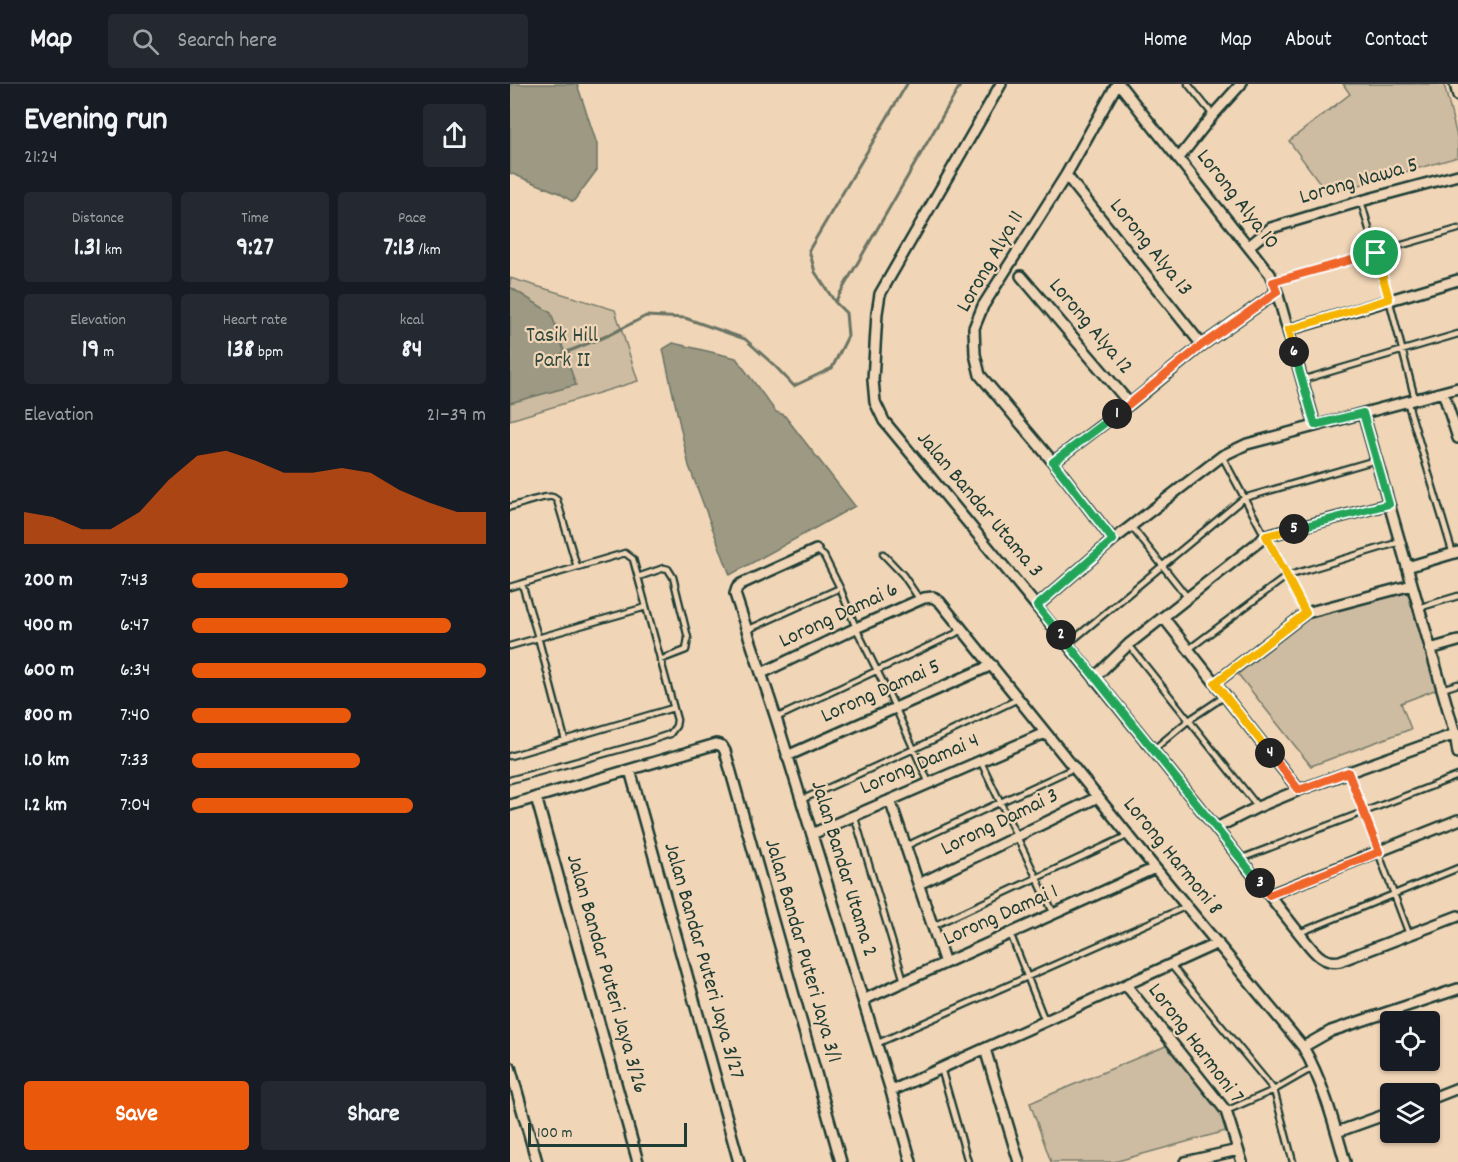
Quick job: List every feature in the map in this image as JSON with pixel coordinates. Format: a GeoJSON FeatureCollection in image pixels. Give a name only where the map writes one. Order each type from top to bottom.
{"type":"FeatureCollection","features":[{"type":"Feature","properties":{"kind":"street","name":"Jalan Bandar Utama 3"},"geometry":{"type":"LineString","coordinates":[[1001,84],[880,294],[873,380],[874,402],[884,421],[1068,644],[1322,960],[1332,963],[1340,961],[1458,916]]}},
{"type":"Feature","properties":{"kind":"street","name":"Lorong Alya 10"},"geometry":{"type":"LineString","coordinates":[[1118,84],[1270,274],[1315,425]]}},
{"type":"Feature","properties":{"kind":"street","name":"Lorong Alya 11"},"geometry":{"type":"LineString","coordinates":[[1113,540],[1053,462],[980,375],[975,354],[974,328],[983,306],[1066,175],[1118,84]]}},
{"type":"Feature","properties":{"kind":"street"},"geometry":{"type":"LineString","coordinates":[[1179,158],[1241,84]]}},
{"type":"Feature","properties":{"kind":"street"},"geometry":{"type":"LineString","coordinates":[[1455,84],[1458,96]]}},
{"type":"Feature","properties":{"kind":"street","name":"Lorong Alya 13"},"geometry":{"type":"LineString","coordinates":[[1066,175],[1202,345]]}},
{"type":"Feature","properties":{"kind":"street","name":"Lorong Nawa 5"},"geometry":{"type":"LineString","coordinates":[[1249,246],[1271,228],[1458,175]]}},
{"type":"Feature","properties":{"kind":"street","name":"Lorong Alya 12"},"geometry":{"type":"LineString","coordinates":[[1021,276],[1130,404]]}},
{"type":"Feature","properties":{"kind":"street"},"geometry":{"type":"LineString","coordinates":[[1288,330],[1458,280]]}},
{"type":"Feature","properties":{"kind":"street"},"geometry":{"type":"LineString","coordinates":[[1053,462],[1130,404],[1202,345],[1277,292]]}},
{"type":"Feature","properties":{"kind":"street"},"geometry":{"type":"LineString","coordinates":[[1037,606],[1113,540],[1222,456],[1247,444],[1458,388]]}},
{"type":"Feature","properties":{"kind":"street"},"geometry":{"type":"LineString","coordinates":[[1443,392],[1458,438]]}},
{"type":"Feature","properties":{"kind":"street"},"geometry":{"type":"LineString","coordinates":[[1363,413],[1456,734],[1458,753]]}},
{"type":"Feature","properties":{"kind":"street"},"geometry":{"type":"LineString","coordinates":[[1095,678],[1129,644],[1266,536],[1389,504]]}},
{"type":"Feature","properties":{"kind":"street","name":"Jalan Bandar Utama 2"},"geometry":{"type":"LineString","coordinates":[[816,550],[741,584],[735,594],[812,834],[911,1162]]}},
{"type":"Feature","properties":{"kind":"street"},"geometry":{"type":"LineString","coordinates":[[1407,567],[1455,553]]}},
{"type":"Feature","properties":{"kind":"street"},"geometry":{"type":"LineString","coordinates":[[1215,683],[1306,613],[1412,585]]}},
{"type":"Feature","properties":{"kind":"street","name":"Lorong Damai 6"},"geometry":{"type":"LineString","coordinates":[[762,673],[928,596],[933,597]]}},
{"type":"Feature","properties":{"kind":"street","name":"Lorong Harmoni 8"},"geometry":{"type":"LineString","coordinates":[[933,597],[940,602],[992,665],[1045,733],[1303,1047],[1314,1067],[1345,1162]]}},
{"type":"Feature","properties":{"kind":"street"},"geometry":{"type":"LineString","coordinates":[[1163,616],[1299,790]]}},
{"type":"Feature","properties":{"kind":"street"},"geometry":{"type":"LineString","coordinates":[[1430,649],[1458,641]]}},
{"type":"Feature","properties":{"kind":"street","name":"Lorong Damai 5"},"geometry":{"type":"LineString","coordinates":[[787,756],[992,665]]}},
{"type":"Feature","properties":{"kind":"street","name":"Lorong Damai 4"},"geometry":{"type":"LineString","coordinates":[[812,834],[1045,733]]}},
{"type":"Feature","properties":{"kind":"street"},"geometry":{"type":"LineString","coordinates":[[1216,828],[1299,790],[1456,734]]}},
{"type":"Feature","properties":{"kind":"street","name":"Jalan Bandar Puteri Jaya 3/1"},"geometry":{"type":"LineString","coordinates":[[630,770],[716,744],[722,746],[726,751],[842,1162]]}},
{"type":"Feature","properties":{"kind":"street"},"geometry":{"type":"LineString","coordinates":[[510,805],[630,770]]}},
{"type":"Feature","properties":{"kind":"street","name":"Jalan Bandar Puteri Jaya 3/27"},"geometry":{"type":"LineString","coordinates":[[630,770],[739,1162]]}},
{"type":"Feature","properties":{"kind":"street","name":"Jalan Bandar Puteri Jaya 3/26"},"geometry":{"type":"LineString","coordinates":[[536,797],[638,1162]]}},
{"type":"Feature","properties":{"kind":"street","name":"Lorong Damai 3"},"geometry":{"type":"LineString","coordinates":[[919,884],[1098,798]]}},
{"type":"Feature","properties":{"kind":"street"},"geometry":{"type":"LineString","coordinates":[[890,800],[945,963]]}},
{"type":"Feature","properties":{"kind":"street"},"geometry":{"type":"LineString","coordinates":[[1269,895],[1458,820]]}},
{"type":"Feature","properties":{"kind":"street","name":"Lorong Damai 1"},"geometry":{"type":"LineString","coordinates":[[863,1000],[1155,868]]}},
{"type":"Feature","properties":{"kind":"street"},"geometry":{"type":"LineString","coordinates":[[891,1091],[1218,943]]}},
{"type":"Feature","properties":{"kind":"street","name":"Lorong Harmoni 7"},"geometry":{"type":"LineString","coordinates":[[1126,985],[1226,1111],[1242,1162]]}},
{"type":"Feature","properties":{"kind":"street"},"geometry":{"type":"LineString","coordinates":[[1303,1047],[1331,1031],[1458,989]]}},
{"type":"Feature","properties":{"kind":"street"},"geometry":{"type":"LineString","coordinates":[[985,1048],[1019,1162]]}},
{"type":"Feature","properties":{"kind":"street"},"geometry":{"type":"LineString","coordinates":[[510,1067],[537,1162]]}},
{"type":"Feature","properties":{"kind":"street"},"geometry":{"type":"LineString","coordinates":[[1440,1095],[1458,1088]]}},
{"type":"Feature","properties":{"kind":"street"},"geometry":{"type":"LineString","coordinates":[[1337,1132],[1380,1117]]}},
{"type":"Feature","properties":{"kind":"street"},"geometry":{"type":"LineString","coordinates":[[1185,1162],[1238,1150]]}},
{"type":"Feature","properties":{"kind":"lane"},"geometry":{"type":"LineString","coordinates":[[1188,84],[1213,115]]}},
{"type":"Feature","properties":{"kind":"lane"},"geometry":{"type":"LineString","coordinates":[[1361,201],[1389,299],[1411,400],[1455,553]]}},
{"type":"Feature","properties":{"kind":"lane"},"geometry":{"type":"LineString","coordinates":[[1273,282],[1458,229]]}},
{"type":"Feature","properties":{"kind":"lane"},"geometry":{"type":"LineString","coordinates":[[1302,381],[1458,334]]}},
{"type":"Feature","properties":{"kind":"lane"},"geometry":{"type":"LineString","coordinates":[[1222,456],[1306,613]]}},
{"type":"Feature","properties":{"kind":"lane"},"geometry":{"type":"LineString","coordinates":[[1068,644],[1244,498],[1376,460]]}},
{"type":"Feature","properties":{"kind":"lane"},"geometry":{"type":"LineString","coordinates":[[510,507],[544,498],[555,498],[577,567]]}},
{"type":"Feature","properties":{"kind":"lane"},"geometry":{"type":"LineString","coordinates":[[1131,526],[1188,598]]}},
{"type":"Feature","properties":{"kind":"lane"},"geometry":{"type":"LineString","coordinates":[[1189,650],[1287,576],[1400,542]]}},
{"type":"Feature","properties":{"kind":"lane"},"geometry":{"type":"LineString","coordinates":[[816,550],[824,556],[840,588],[856,628],[929,783]]}},
{"type":"Feature","properties":{"kind":"lane"},"geometry":{"type":"LineString","coordinates":[[510,587],[625,553],[633,559],[677,720],[670,734],[510,780]]}},
{"type":"Feature","properties":{"kind":"lane"},"geometry":{"type":"LineString","coordinates":[[883,554],[903,575],[920,600]]}},
{"type":"Feature","properties":{"kind":"lane"},"geometry":{"type":"LineString","coordinates":[[638,577],[664,568],[668,569],[673,577],[688,645],[684,651],[660,660]]}},
{"type":"Feature","properties":{"kind":"lane"},"geometry":{"type":"LineString","coordinates":[[522,584],[565,740]]}},
{"type":"Feature","properties":{"kind":"lane"},"geometry":{"type":"LineString","coordinates":[[747,630],[840,588]]}},
{"type":"Feature","properties":{"kind":"lane"},"geometry":{"type":"LineString","coordinates":[[1418,608],[1458,596]]}},
{"type":"Feature","properties":{"kind":"lane"},"geometry":{"type":"LineString","coordinates":[[510,646],[646,607]]}},
{"type":"Feature","properties":{"kind":"lane"},"geometry":{"type":"LineString","coordinates":[[776,718],[963,630]]}},
{"type":"Feature","properties":{"kind":"lane"},"geometry":{"type":"LineString","coordinates":[[1129,644],[1258,807]]}},
{"type":"Feature","properties":{"kind":"lane"},"geometry":{"type":"LineString","coordinates":[[1442,689],[1458,684]]}},
{"type":"Feature","properties":{"kind":"lane"},"geometry":{"type":"LineString","coordinates":[[1154,750],[1189,720],[1225,696]]}},
{"type":"Feature","properties":{"kind":"lane"},"geometry":{"type":"LineString","coordinates":[[801,800],[1018,699]]}},
{"type":"Feature","properties":{"kind":"lane"},"geometry":{"type":"LineString","coordinates":[[510,756],[673,708]]}},
{"type":"Feature","properties":{"kind":"lane"},"geometry":{"type":"LineString","coordinates":[[980,761],[1054,914]]}},
{"type":"Feature","properties":{"kind":"lane"},"geometry":{"type":"LineString","coordinates":[[906,846],[1074,768]]}},
{"type":"Feature","properties":{"kind":"lane"},"geometry":{"type":"LineString","coordinates":[[1348,772],[1409,934]]}},
{"type":"Feature","properties":{"kind":"lane"},"geometry":{"type":"LineString","coordinates":[[1240,858],[1458,776]]}},
{"type":"Feature","properties":{"kind":"lane"},"geometry":{"type":"LineString","coordinates":[[854,815],[904,981]]}},
{"type":"Feature","properties":{"kind":"lane"},"geometry":{"type":"LineString","coordinates":[[933,926],[1129,836]]}},
{"type":"Feature","properties":{"kind":"lane"},"geometry":{"type":"LineString","coordinates":[[1299,933],[1458,867]]}},
{"type":"Feature","properties":{"kind":"lane"},"geometry":{"type":"LineString","coordinates":[[876,1044],[1187,906]]}},
{"type":"Feature","properties":{"kind":"lane"},"geometry":{"type":"LineString","coordinates":[[1010,933],[1046,1021]]}},
{"type":"Feature","properties":{"kind":"lane"},"geometry":{"type":"LineString","coordinates":[[1171,965],[1274,1090],[1293,1162]]}},
{"type":"Feature","properties":{"kind":"lane"},"geometry":{"type":"LineString","coordinates":[[1226,1111],[1274,1090],[1314,1067]]}},
{"type":"Feature","properties":{"kind":"lane"},"geometry":{"type":"LineString","coordinates":[[941,1068],[968,1162]]}},
{"type":"Feature","properties":{"kind":"green space"},"geometry":{"type":"Polygon","coordinates":[[[1343,84],[1444,84],[1458,141],[1458,157],[1328,194],[1289,141],[1350,94],[1343,84]]]}},
{"type":"Feature","properties":{"kind":"green space","name":"Tasik Hill Park II"},"geometry":{"type":"Polygon","coordinates":[[[510,278],[615,310],[638,381],[510,420],[510,278]]]}},
{"type":"Feature","properties":{"kind":"green space"},"geometry":{"type":"Polygon","coordinates":[[[1406,588],[1437,689],[1401,703],[1411,729],[1311,766],[1238,674],[1317,612],[1406,588]]]}},
{"type":"Feature","properties":{"kind":"green space"},"geometry":{"type":"Polygon","coordinates":[[[1173,1043],[1229,1113],[1233,1129],[1114,1162],[1051,1162],[1030,1103],[1173,1043]]]}},
{"type":"Feature","properties":{"kind":"shaded area"},"geometry":{"type":"Polygon","coordinates":[[[510,84],[577,84],[597,144],[597,170],[573,202],[559,193],[510,173],[510,84]]]}},
{"type":"Feature","properties":{"kind":"shaded area"},"geometry":{"type":"Polygon","coordinates":[[[510,287],[551,313],[576,385],[510,403],[510,287]]]}},
{"type":"Feature","properties":{"kind":"shaded area"},"geometry":{"type":"Polygon","coordinates":[[[673,343],[736,358],[776,412],[784,415],[855,506],[730,575],[689,466],[663,349],[673,343]]]}},
{"type":"Feature","properties":{"kind":"waterway"},"geometry":{"type":"LineString","coordinates":[[562,354],[609,335],[646,316],[685,318],[745,339],[794,386],[832,368],[848,336],[846,313],[835,302],[815,272],[809,250],[907,84]]}},
{"type":"Feature","properties":{"kind":"waterway"},"geometry":{"type":"LineString","coordinates":[[835,302],[961,84]]}},
{"type":"Feature","properties":{"kind":"route"},"geometry":{"type":"LineString","coordinates":[[1376,253],[1389,299],[1288,330],[1315,425],[1363,413],[1389,504],[1266,536],[1306,613],[1215,683],[1299,790],[1348,772],[1379,852],[1269,895],[1037,606],[1113,540],[1053,462],[1130,404],[1202,345],[1277,292],[1273,282],[1376,253]]}}]}
